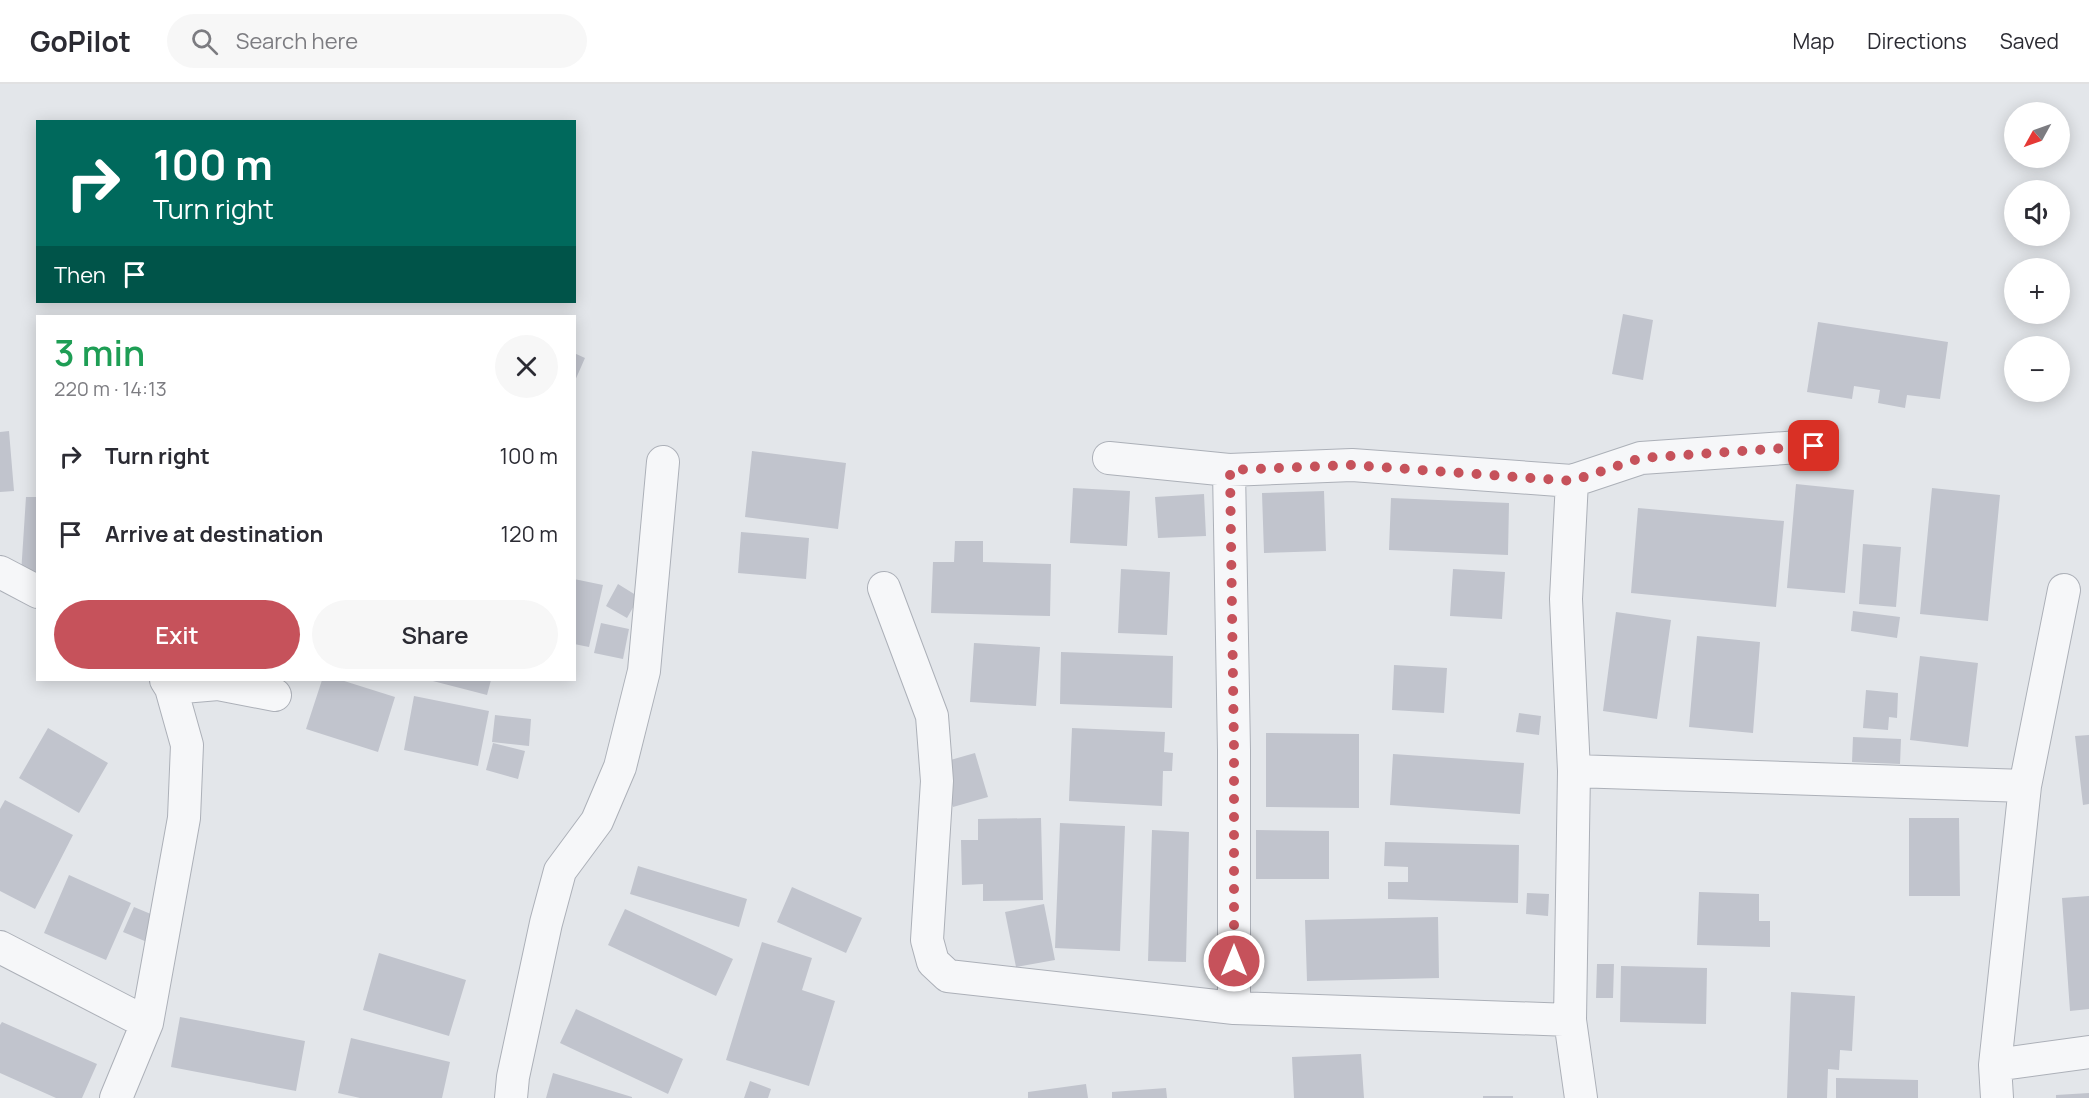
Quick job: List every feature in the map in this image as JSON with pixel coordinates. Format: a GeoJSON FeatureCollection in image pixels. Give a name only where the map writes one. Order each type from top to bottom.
{"type":"FeatureCollection","features":[{"type":"Feature","properties":{"kind":"street"},"geometry":{"type":"LineString","coordinates":[[1109,458],[1230,470],[1352,465],[1572,481],[1641,458],[1814,446]]}},
{"type":"Feature","properties":{"kind":"street"},"geometry":{"type":"LineString","coordinates":[[511,1098],[546,922],[560,871],[597,821],[620,767],[644,671],[663,462]]}},
{"type":"Feature","properties":{"kind":"street"},"geometry":{"type":"LineString","coordinates":[[1230,470],[1234,750],[1234,1008]]}},
{"type":"Feature","properties":{"kind":"street"},"geometry":{"type":"LineString","coordinates":[[1572,481],[1566,599],[1574,771],[1570,1020],[1581,1098]]}},
{"type":"Feature","properties":{"kind":"street"},"geometry":{"type":"LineString","coordinates":[[0,572],[36,591]]}},
{"type":"Feature","properties":{"kind":"street"},"geometry":{"type":"LineString","coordinates":[[884,588],[932,716],[937,781],[927,939],[933,962],[948,976],[1234,1008],[1570,1020]]}},
{"type":"Feature","properties":{"kind":"street"},"geometry":{"type":"LineString","coordinates":[[1997,1098],[1995,1065],[2025,786],[2064,590]]}},
{"type":"Feature","properties":{"kind":"street"},"geometry":{"type":"LineString","coordinates":[[116,1098],[147,1023],[184,818],[187,745],[169,684],[218,684],[275,695]]}},
{"type":"Feature","properties":{"kind":"street"},"geometry":{"type":"LineString","coordinates":[[1574,771],[2025,786]]}},
{"type":"Feature","properties":{"kind":"street"},"geometry":{"type":"LineString","coordinates":[[0,947],[147,1023]]}},
{"type":"Feature","properties":{"kind":"street"},"geometry":{"type":"LineString","coordinates":[[1995,1065],[2089,1052]]}},
{"type":"Feature","properties":{"kind":"building"},"geometry":{"type":"Polygon","coordinates":[[[1623,314],[1653,320],[1643,380],[1612,374],[1623,314]]]}},
{"type":"Feature","properties":{"kind":"building"},"geometry":{"type":"Polygon","coordinates":[[[1818,322],[1948,342],[1940,399],[1907,395],[1905,408],[1878,403],[1880,390],[1854,386],[1852,399],[1807,392],[1818,322]]]}},
{"type":"Feature","properties":{"kind":"building"},"geometry":{"type":"Polygon","coordinates":[[[576,354],[585,358],[576,378],[576,354]]]}},
{"type":"Feature","properties":{"kind":"building"},"geometry":{"type":"Polygon","coordinates":[[[9,431],[14,491],[0,492],[0,432],[9,431]]]}},
{"type":"Feature","properties":{"kind":"building"},"geometry":{"type":"Polygon","coordinates":[[[752,451],[846,463],[838,529],[745,517],[752,451]]]}},
{"type":"Feature","properties":{"kind":"building"},"geometry":{"type":"Polygon","coordinates":[[[1796,484],[1854,490],[1845,593],[1787,588],[1796,484]]]}},
{"type":"Feature","properties":{"kind":"building"},"geometry":{"type":"Polygon","coordinates":[[[1073,488],[1130,491],[1127,546],[1070,543],[1073,488]]]}},
{"type":"Feature","properties":{"kind":"building"},"geometry":{"type":"Polygon","coordinates":[[[1932,488],[2000,495],[1988,621],[1920,614],[1932,488]]]}},
{"type":"Feature","properties":{"kind":"building"},"geometry":{"type":"Polygon","coordinates":[[[1324,491],[1326,551],[1264,553],[1262,493],[1324,491]]]}},
{"type":"Feature","properties":{"kind":"building"},"geometry":{"type":"Polygon","coordinates":[[[1204,494],[1206,536],[1158,538],[1155,497],[1204,494]]]}},
{"type":"Feature","properties":{"kind":"building"},"geometry":{"type":"Polygon","coordinates":[[[26,497],[36,497],[36,575],[21,574],[26,497]]]}},
{"type":"Feature","properties":{"kind":"building"},"geometry":{"type":"Polygon","coordinates":[[[1391,498],[1509,503],[1508,555],[1389,550],[1391,498]]]}},
{"type":"Feature","properties":{"kind":"building"},"geometry":{"type":"Polygon","coordinates":[[[1638,508],[1784,521],[1776,607],[1631,593],[1638,508]]]}},
{"type":"Feature","properties":{"kind":"building"},"geometry":{"type":"Polygon","coordinates":[[[741,532],[809,538],[806,579],[738,573],[741,532]]]}},
{"type":"Feature","properties":{"kind":"building"},"geometry":{"type":"Polygon","coordinates":[[[955,541],[983,541],[983,562],[1051,564],[1050,616],[931,613],[933,562],[954,562],[955,541]]]}},
{"type":"Feature","properties":{"kind":"building"},"geometry":{"type":"Polygon","coordinates":[[[1863,544],[1901,547],[1896,607],[1859,604],[1863,544]]]}},
{"type":"Feature","properties":{"kind":"building"},"geometry":{"type":"Polygon","coordinates":[[[1121,569],[1170,572],[1167,635],[1118,633],[1121,569]]]}},
{"type":"Feature","properties":{"kind":"building"},"geometry":{"type":"Polygon","coordinates":[[[1453,569],[1505,572],[1502,619],[1450,616],[1453,569]]]}},
{"type":"Feature","properties":{"kind":"building"},"geometry":{"type":"Polygon","coordinates":[[[576,579],[603,585],[589,647],[576,644],[576,579]]]}},
{"type":"Feature","properties":{"kind":"building"},"geometry":{"type":"Polygon","coordinates":[[[618,584],[639,597],[627,618],[606,606],[618,584]]]}},
{"type":"Feature","properties":{"kind":"building"},"geometry":{"type":"Polygon","coordinates":[[[1853,611],[1900,617],[1897,638],[1851,631],[1853,611]]]}},
{"type":"Feature","properties":{"kind":"building"},"geometry":{"type":"Polygon","coordinates":[[[1616,612],[1671,620],[1657,719],[1603,711],[1616,612]]]}},
{"type":"Feature","properties":{"kind":"building"},"geometry":{"type":"Polygon","coordinates":[[[601,623],[629,629],[623,659],[594,653],[601,623]]]}},
{"type":"Feature","properties":{"kind":"building"},"geometry":{"type":"Polygon","coordinates":[[[1697,636],[1760,642],[1753,733],[1689,727],[1697,636]]]}},
{"type":"Feature","properties":{"kind":"building"},"geometry":{"type":"Polygon","coordinates":[[[974,643],[1040,647],[1036,706],[970,702],[974,643]]]}},
{"type":"Feature","properties":{"kind":"building"},"geometry":{"type":"Polygon","coordinates":[[[1061,652],[1173,656],[1172,708],[1060,704],[1061,652]]]}},
{"type":"Feature","properties":{"kind":"building"},"geometry":{"type":"Polygon","coordinates":[[[1920,656],[1978,663],[1968,747],[1910,740],[1920,656]]]}},
{"type":"Feature","properties":{"kind":"building"},"geometry":{"type":"Polygon","coordinates":[[[1394,665],[1447,668],[1444,713],[1392,710],[1394,665]]]}},
{"type":"Feature","properties":{"kind":"building"},"geometry":{"type":"Polygon","coordinates":[[[322,681],[344,681],[395,697],[378,752],[306,729],[322,681]]]}},
{"type":"Feature","properties":{"kind":"building"},"geometry":{"type":"Polygon","coordinates":[[[433,681],[491,681],[487,695],[433,681]]]}},
{"type":"Feature","properties":{"kind":"building"},"geometry":{"type":"Polygon","coordinates":[[[1866,690],[1898,693],[1897,718],[1889,717],[1888,730],[1863,728],[1866,690]]]}},
{"type":"Feature","properties":{"kind":"building"},"geometry":{"type":"Polygon","coordinates":[[[414,696],[489,711],[478,766],[404,750],[414,696]]]}},
{"type":"Feature","properties":{"kind":"building"},"geometry":{"type":"Polygon","coordinates":[[[1519,713],[1541,716],[1539,735],[1516,732],[1519,713]]]}},
{"type":"Feature","properties":{"kind":"building"},"geometry":{"type":"Polygon","coordinates":[[[495,715],[531,719],[529,746],[492,742],[495,715]]]}},
{"type":"Feature","properties":{"kind":"building"},"geometry":{"type":"Polygon","coordinates":[[[48,728],[108,763],[79,813],[19,778],[48,728]]]}},
{"type":"Feature","properties":{"kind":"building"},"geometry":{"type":"Polygon","coordinates":[[[1072,728],[1165,732],[1164,752],[1173,753],[1172,771],[1163,771],[1162,806],[1069,801],[1072,728]]]}},
{"type":"Feature","properties":{"kind":"building"},"geometry":{"type":"Polygon","coordinates":[[[1266,733],[1359,734],[1359,808],[1266,807],[1266,733]]]}},
{"type":"Feature","properties":{"kind":"building"},"geometry":{"type":"Polygon","coordinates":[[[2089,735],[2089,804],[2083,805],[2075,736],[2089,735]]]}},
{"type":"Feature","properties":{"kind":"building"},"geometry":{"type":"Polygon","coordinates":[[[1853,737],[1901,739],[1900,764],[1852,762],[1853,737]]]}},
{"type":"Feature","properties":{"kind":"building"},"geometry":{"type":"Polygon","coordinates":[[[493,743],[525,751],[518,779],[486,770],[493,743]]]}},
{"type":"Feature","properties":{"kind":"building"},"geometry":{"type":"Polygon","coordinates":[[[975,753],[988,797],[953,807],[940,763],[975,753]]]}},
{"type":"Feature","properties":{"kind":"building"},"geometry":{"type":"Polygon","coordinates":[[[1393,754],[1524,763],[1520,814],[1390,805],[1393,754]]]}},
{"type":"Feature","properties":{"kind":"building"},"geometry":{"type":"Polygon","coordinates":[[[5,800],[73,835],[35,909],[0,891],[0,809],[5,800]]]}},
{"type":"Feature","properties":{"kind":"building"},"geometry":{"type":"Polygon","coordinates":[[[1041,818],[1043,900],[983,901],[983,884],[962,885],[961,840],[978,840],[978,819],[1041,818]]]}},
{"type":"Feature","properties":{"kind":"building"},"geometry":{"type":"Polygon","coordinates":[[[1909,818],[1959,818],[1960,896],[1909,896],[1909,818]]]}},
{"type":"Feature","properties":{"kind":"building"},"geometry":{"type":"Polygon","coordinates":[[[1060,823],[1125,826],[1120,951],[1055,948],[1060,823]]]}},
{"type":"Feature","properties":{"kind":"building"},"geometry":{"type":"Polygon","coordinates":[[[1152,830],[1189,832],[1186,962],[1148,961],[1152,830]]]}},
{"type":"Feature","properties":{"kind":"building"},"geometry":{"type":"Polygon","coordinates":[[[1256,830],[1329,831],[1329,879],[1256,879],[1256,830]]]}},
{"type":"Feature","properties":{"kind":"building"},"geometry":{"type":"Polygon","coordinates":[[[1385,842],[1519,845],[1518,903],[1388,899],[1388,882],[1408,882],[1408,867],[1384,866],[1385,842]]]}},
{"type":"Feature","properties":{"kind":"building"},"geometry":{"type":"Polygon","coordinates":[[[638,866],[747,899],[739,927],[630,894],[638,866]]]}},
{"type":"Feature","properties":{"kind":"building"},"geometry":{"type":"Polygon","coordinates":[[[69,875],[131,903],[106,960],[44,933],[69,875]]]}},
{"type":"Feature","properties":{"kind":"building"},"geometry":{"type":"Polygon","coordinates":[[[792,887],[862,918],[846,953],[777,922],[792,887]]]}},
{"type":"Feature","properties":{"kind":"building"},"geometry":{"type":"Polygon","coordinates":[[[1699,892],[1759,894],[1759,921],[1770,921],[1770,947],[1697,945],[1699,892]]]}},
{"type":"Feature","properties":{"kind":"building"},"geometry":{"type":"Polygon","coordinates":[[[1527,893],[1549,894],[1548,916],[1526,914],[1527,893]]]}},
{"type":"Feature","properties":{"kind":"building"},"geometry":{"type":"Polygon","coordinates":[[[2089,896],[2089,1009],[2070,1011],[2062,898],[2089,896]]]}},
{"type":"Feature","properties":{"kind":"building"},"geometry":{"type":"Polygon","coordinates":[[[1044,904],[1055,960],[1016,967],[1005,912],[1044,904]]]}},
{"type":"Feature","properties":{"kind":"building"},"geometry":{"type":"Polygon","coordinates":[[[134,907],[158,917],[147,942],[123,932],[134,907]]]}},
{"type":"Feature","properties":{"kind":"building"},"geometry":{"type":"Polygon","coordinates":[[[625,909],[733,959],[716,996],[608,945],[625,909]]]}},
{"type":"Feature","properties":{"kind":"building"},"geometry":{"type":"Polygon","coordinates":[[[1438,917],[1439,978],[1307,981],[1305,920],[1438,917]]]}},
{"type":"Feature","properties":{"kind":"building"},"geometry":{"type":"Polygon","coordinates":[[[762,942],[812,958],[802,990],[835,1001],[809,1086],[726,1060],[762,942]]]}},
{"type":"Feature","properties":{"kind":"building"},"geometry":{"type":"Polygon","coordinates":[[[379,953],[466,980],[449,1036],[363,1010],[379,953]]]}},
{"type":"Feature","properties":{"kind":"building"},"geometry":{"type":"Polygon","coordinates":[[[1597,964],[1614,964],[1613,998],[1596,998],[1597,964]]]}},
{"type":"Feature","properties":{"kind":"building"},"geometry":{"type":"Polygon","coordinates":[[[1621,966],[1707,968],[1706,1024],[1620,1022],[1621,966]]]}},
{"type":"Feature","properties":{"kind":"building"},"geometry":{"type":"Polygon","coordinates":[[[1791,992],[1855,996],[1852,1051],[1840,1050],[1839,1070],[1828,1069],[1827,1098],[1787,1098],[1791,992]]]}},
{"type":"Feature","properties":{"kind":"building"},"geometry":{"type":"Polygon","coordinates":[[[576,1009],[683,1059],[668,1094],[560,1043],[576,1009]]]}},
{"type":"Feature","properties":{"kind":"building"},"geometry":{"type":"Polygon","coordinates":[[[180,1017],[305,1041],[296,1091],[171,1067],[180,1017]]]}},
{"type":"Feature","properties":{"kind":"building"},"geometry":{"type":"Polygon","coordinates":[[[2,1022],[97,1064],[82,1098],[56,1098],[0,1073],[0,1025],[2,1022]]]}},
{"type":"Feature","properties":{"kind":"building"},"geometry":{"type":"Polygon","coordinates":[[[351,1038],[450,1062],[442,1098],[360,1098],[338,1093],[351,1038]]]}},
{"type":"Feature","properties":{"kind":"building"},"geometry":{"type":"Polygon","coordinates":[[[1361,1054],[1364,1098],[1294,1098],[1292,1057],[1361,1054]]]}},
{"type":"Feature","properties":{"kind":"building"},"geometry":{"type":"Polygon","coordinates":[[[553,1073],[632,1097],[632,1098],[546,1098],[553,1073]]]}},
{"type":"Feature","properties":{"kind":"building"},"geometry":{"type":"Polygon","coordinates":[[[1836,1078],[1918,1080],[1918,1098],[1836,1098],[1836,1078]]]}},
{"type":"Feature","properties":{"kind":"building"},"geometry":{"type":"Polygon","coordinates":[[[750,1081],[771,1089],[768,1098],[744,1098],[750,1081]]]}},
{"type":"Feature","properties":{"kind":"building"},"geometry":{"type":"Polygon","coordinates":[[[1086,1084],[1088,1098],[1028,1098],[1028,1092],[1086,1084]]]}},
{"type":"Feature","properties":{"kind":"building"},"geometry":{"type":"Polygon","coordinates":[[[1166,1088],[1167,1098],[1112,1098],[1112,1092],[1166,1088]]]}},
{"type":"Feature","properties":{"kind":"building"},"geometry":{"type":"Polygon","coordinates":[[[2089,1093],[2089,1098],[2056,1098],[2056,1095],[2089,1093]]]}},
{"type":"Feature","properties":{"kind":"building"},"geometry":{"type":"Polygon","coordinates":[[[1483,1096],[1513,1096],[1513,1098],[1483,1098],[1483,1096]]]}},
{"type":"Feature","properties":{"kind":"route"},"geometry":{"type":"LineString","coordinates":[[1234,961],[1230,470],[1352,465],[1572,481],[1641,458],[1814,446]]}}]}
